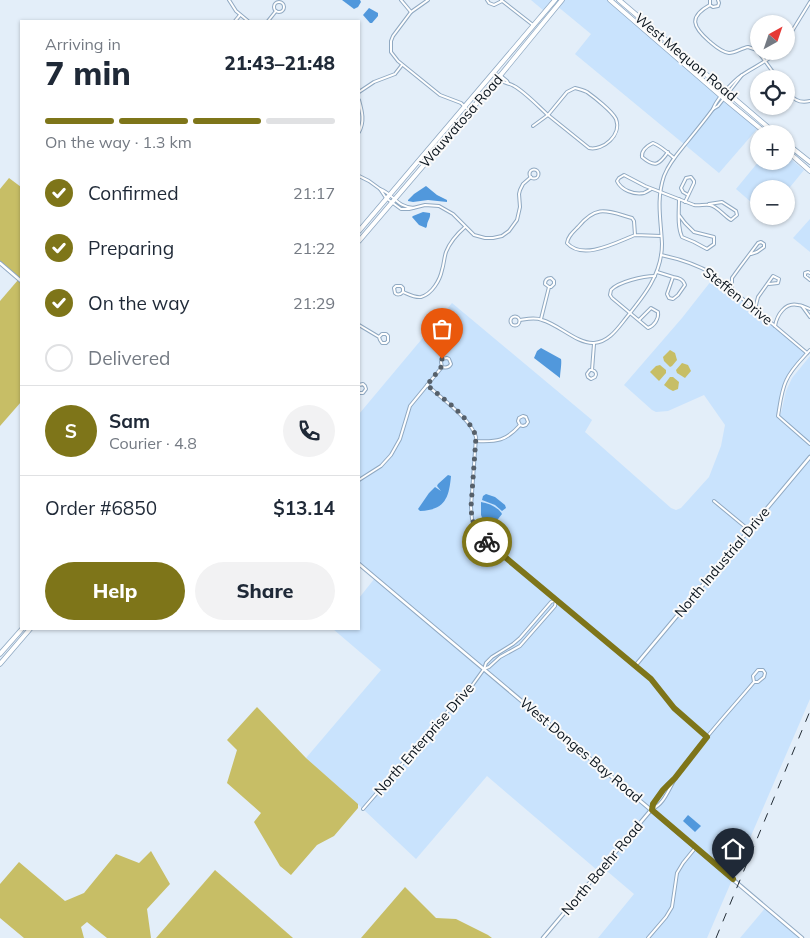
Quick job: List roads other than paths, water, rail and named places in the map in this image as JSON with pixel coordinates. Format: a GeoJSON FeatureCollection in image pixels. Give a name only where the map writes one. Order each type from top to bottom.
{"type":"FeatureCollection","features":[{"type":"Feature","properties":{"kind":"main road","name":"Wauwatosa Road"},"geometry":{"type":"LineString","coordinates":[[360,230],[554,0]]}},
{"type":"Feature","properties":{"kind":"main road","name":"West Mequon Road"},"geometry":{"type":"LineString","coordinates":[[610,0],[754,124]]}},
{"type":"Feature","properties":{"kind":"main road","name":"West Mequon Road"},"geometry":{"type":"LineString","coordinates":[[619,0],[766,125]]}},
{"type":"Feature","properties":{"kind":"main road","name":"Wauwatosa Road"},"geometry":{"type":"LineString","coordinates":[[360,239],[561,1]]}},
{"type":"Feature","properties":{"kind":"main road"},"geometry":{"type":"LineString","coordinates":[[754,124],[759,118]]}},
{"type":"Feature","properties":{"kind":"main road"},"geometry":{"type":"LineString","coordinates":[[795,150],[808,160],[802,164]]}},
{"type":"Feature","properties":{"kind":"main road"},"geometry":{"type":"LineString","coordinates":[[795,158],[810,171]]}},
{"type":"Feature","properties":{"kind":"main road"},"geometry":{"type":"LineString","coordinates":[[0,654],[21,630]]}},
{"type":"Feature","properties":{"kind":"main road"},"geometry":{"type":"LineString","coordinates":[[0,664],[29,630]]}},
{"type":"Feature","properties":{"kind":"street"},"geometry":{"type":"LineString","coordinates":[[228,0],[236,11],[247,20]]}},
{"type":"Feature","properties":{"kind":"street"},"geometry":{"type":"LineString","coordinates":[[400,0],[411,12]]}},
{"type":"Feature","properties":{"kind":"street"},"geometry":{"type":"LineString","coordinates":[[428,0],[411,12],[393,36],[391,52],[394,58],[440,95],[460,103],[469,111]]}},
{"type":"Feature","properties":{"kind":"street"},"geometry":{"type":"LineString","coordinates":[[487,0],[494,5],[502,0],[533,25]]}},
{"type":"Feature","properties":{"kind":"street"},"geometry":{"type":"LineString","coordinates":[[710,0],[710,5]]}},
{"type":"Feature","properties":{"kind":"street"},"geometry":{"type":"LineString","coordinates":[[718,0],[716,6],[710,5],[701,10],[696,17],[696,26],[700,33],[720,50],[731,53],[748,47],[757,50],[772,70]]}},
{"type":"Feature","properties":{"kind":"street"},"geometry":{"type":"LineString","coordinates":[[795,27],[810,3]]}},
{"type":"Feature","properties":{"kind":"street"},"geometry":{"type":"LineString","coordinates":[[269,20],[276,11]]}},
{"type":"Feature","properties":{"kind":"street"},"geometry":{"type":"LineString","coordinates":[[236,20],[240,15]]}},
{"type":"Feature","properties":{"kind":"street"},"geometry":{"type":"LineString","coordinates":[[520,320],[541,319],[582,340],[594,343],[610,336],[646,293],[657,272],[661,255],[660,191],[667,170],[674,158],[714,109],[714,106],[728,92],[736,78],[766,61]]}},
{"type":"Feature","properties":{"kind":"street"},"geometry":{"type":"LineString","coordinates":[[360,91],[374,82],[395,74],[402,65]]}},
{"type":"Feature","properties":{"kind":"street"},"geometry":{"type":"LineString","coordinates":[[494,72],[499,76],[499,80],[515,86],[548,115],[589,148],[603,147],[615,134],[617,124],[611,112],[587,92],[575,88],[566,92],[548,115],[533,126]]}},
{"type":"Feature","properties":{"kind":"street"},"geometry":{"type":"LineString","coordinates":[[795,100],[799,102],[810,101]]}},
{"type":"Feature","properties":{"kind":"street"},"geometry":{"type":"LineString","coordinates":[[360,105],[363,120],[360,130]]}},
{"type":"Feature","properties":{"kind":"street"},"geometry":{"type":"LineString","coordinates":[[668,152],[660,163],[656,164],[644,160],[641,155],[653,143],[668,152],[674,158]]}},
{"type":"Feature","properties":{"kind":"street"},"geometry":{"type":"LineString","coordinates":[[652,189],[645,193],[627,191],[621,188],[617,182],[624,175],[652,189],[697,206],[709,204],[722,202],[736,211],[736,215],[731,220],[709,204]]}},
{"type":"Feature","properties":{"kind":"street"},"geometry":{"type":"LineString","coordinates":[[360,176],[385,191],[392,201],[404,209],[409,210],[429,205],[443,208],[455,216],[474,235],[485,238],[502,236],[517,220],[520,190],[523,184],[531,177]]}},
{"type":"Feature","properties":{"kind":"street"},"geometry":{"type":"LineString","coordinates":[[685,202],[694,183],[691,177],[686,178],[681,188],[682,192],[688,195]]}},
{"type":"Feature","properties":{"kind":"street"},"geometry":{"type":"LineString","coordinates":[[679,199],[679,215],[679,231],[682,237],[707,249],[714,244],[714,237],[694,232],[679,215]]}},
{"type":"Feature","properties":{"kind":"street"},"geometry":{"type":"LineString","coordinates":[[635,235],[632,218],[604,211],[594,212],[568,238],[567,243],[581,251],[592,251],[635,235],[661,236]]}},
{"type":"Feature","properties":{"kind":"street"},"geometry":{"type":"LineString","coordinates":[[402,292],[421,297],[431,290],[440,278],[445,254],[449,246],[465,227]]}},
{"type":"Feature","properties":{"kind":"street"},"geometry":{"type":"LineString","coordinates":[[732,289],[732,278],[755,246],[762,242],[764,244],[764,247],[751,254]]}},
{"type":"Feature","properties":{"kind":"street","name":"Steffen Drive"},"geometry":{"type":"LineString","coordinates":[[661,255],[701,266],[713,274],[807,353]]}},
{"type":"Feature","properties":{"kind":"street"},"geometry":{"type":"LineString","coordinates":[[0,263],[20,280]]}},
{"type":"Feature","properties":{"kind":"street"},"geometry":{"type":"LineString","coordinates":[[657,272],[681,279],[684,281],[685,285],[673,299],[669,298],[667,294],[673,277]]}},
{"type":"Feature","properties":{"kind":"street"},"geometry":{"type":"LineString","coordinates":[[810,273],[805,273],[805,276],[810,280]]}},
{"type":"Feature","properties":{"kind":"street"},"geometry":{"type":"LineString","coordinates":[[639,320],[651,308],[658,312],[658,318],[648,328],[612,298],[610,293],[615,286],[647,276],[655,276]]}},
{"type":"Feature","properties":{"kind":"street"},"geometry":{"type":"LineString","coordinates":[[754,308],[758,297],[769,284]]}},
{"type":"Feature","properties":{"kind":"street"},"geometry":{"type":"LineString","coordinates":[[541,319],[549,287]]}},
{"type":"Feature","properties":{"kind":"street"},"geometry":{"type":"LineString","coordinates":[[775,326],[778,315],[788,306],[797,304],[810,309]]}},
{"type":"Feature","properties":{"kind":"street"},"geometry":{"type":"LineString","coordinates":[[802,306],[810,318]]}},
{"type":"Feature","properties":{"kind":"street"},"geometry":{"type":"LineString","coordinates":[[360,326],[380,336]]}},
{"type":"Feature","properties":{"kind":"street"},"geometry":{"type":"LineString","coordinates":[[592,370],[594,343]]}},
{"type":"Feature","properties":{"kind":"street"},"geometry":{"type":"LineString","coordinates":[[810,350],[791,373],[783,387],[778,416],[810,444]]}},
{"type":"Feature","properties":{"kind":"street"},"geometry":{"type":"LineString","coordinates":[[360,479],[381,466],[391,455],[400,439],[410,406],[442,366],[442,359],[450,359],[449,367],[442,366]]}},
{"type":"Feature","properties":{"kind":"street"},"geometry":{"type":"LineString","coordinates":[[360,385],[363,384],[366,389],[363,393],[360,392]]}},
{"type":"Feature","properties":{"kind":"street"},"geometry":{"type":"LineString","coordinates":[[427,385],[470,423],[475,431],[476,442],[471,507],[474,526],[483,539],[651,679],[674,708],[707,737]]}},
{"type":"Feature","properties":{"kind":"street"},"geometry":{"type":"LineString","coordinates":[[476,442],[495,442],[506,438],[520,425]]}},
{"type":"Feature","properties":{"kind":"street","name":"North Industrial Drive"},"geometry":{"type":"LineString","coordinates":[[635,666],[810,458]]}},
{"type":"Feature","properties":{"kind":"street"},"geometry":{"type":"LineString","coordinates":[[714,501],[749,530]]}},
{"type":"Feature","properties":{"kind":"street","name":"West Donges Bay Road"},"geometry":{"type":"LineString","coordinates":[[360,565],[802,938]]}},
{"type":"Feature","properties":{"kind":"street","name":"North Enterprise Drive"},"geometry":{"type":"LineString","coordinates":[[363,809],[454,704],[466,694],[484,669],[486,663],[513,644],[551,602],[556,600]]}},
{"type":"Feature","properties":{"kind":"street","name":"North Enterprise Drive"},"geometry":{"type":"LineString","coordinates":[[484,669],[520,646],[554,606],[556,600]]}},
{"type":"Feature","properties":{"kind":"street","name":"North Baehr Road"},"geometry":{"type":"LineString","coordinates":[[543,938],[652,810],[657,807],[675,778],[707,737],[754,682],[758,682],[764,676],[763,670],[758,670],[753,676],[754,682]]}},
{"type":"Feature","properties":{"kind":"street"},"geometry":{"type":"LineString","coordinates":[[652,810],[653,804],[675,778]]}},
{"type":"Feature","properties":{"kind":"street"},"geometry":{"type":"LineString","coordinates":[[665,788],[669,790]]}},
{"type":"Feature","properties":{"kind":"street"},"geometry":{"type":"LineString","coordinates":[[648,938],[672,907],[677,873],[696,847]]}},
{"type":"Feature","properties":{"kind":"water"},"geometry":{"type":"Polygon","coordinates":[[[342,0],[360,0],[361,2],[354,9],[342,0]]]}},
{"type":"Feature","properties":{"kind":"water"},"geometry":{"type":"Polygon","coordinates":[[[369,8],[378,13],[378,16],[372,23],[363,15],[369,8]]]}},
{"type":"Feature","properties":{"kind":"water"},"geometry":{"type":"Polygon","coordinates":[[[426,186],[447,200],[447,202],[428,200],[408,201],[414,194],[426,186]]]}},
{"type":"Feature","properties":{"kind":"water"},"geometry":{"type":"Polygon","coordinates":[[[423,212],[430,213],[426,228],[419,225],[412,217],[423,212]]]}},
{"type":"Feature","properties":{"kind":"water"},"geometry":{"type":"Polygon","coordinates":[[[541,348],[561,359],[560,378],[534,358],[537,351],[541,348]]]}},
{"type":"Feature","properties":{"kind":"water"},"geometry":{"type":"Polygon","coordinates":[[[448,475],[451,476],[449,491],[444,501],[435,508],[420,511],[418,509],[435,487],[441,491],[437,486],[448,475]]]}},
{"type":"Feature","properties":{"kind":"water"},"geometry":{"type":"Polygon","coordinates":[[[486,494],[495,497],[506,508],[502,511],[495,505],[482,500],[486,494]]]}},
{"type":"Feature","properties":{"kind":"water"},"geometry":{"type":"Polygon","coordinates":[[[481,502],[493,506],[502,514],[491,528],[486,527],[481,515],[481,502]]]}},
{"type":"Feature","properties":{"kind":"water"},"geometry":{"type":"Polygon","coordinates":[[[688,815],[701,826],[695,832],[683,821],[688,815]]]}},
{"type":"Feature","properties":{"kind":"railway"},"geometry":{"type":"LineString","coordinates":[[716,938],[810,711]]}}]}
